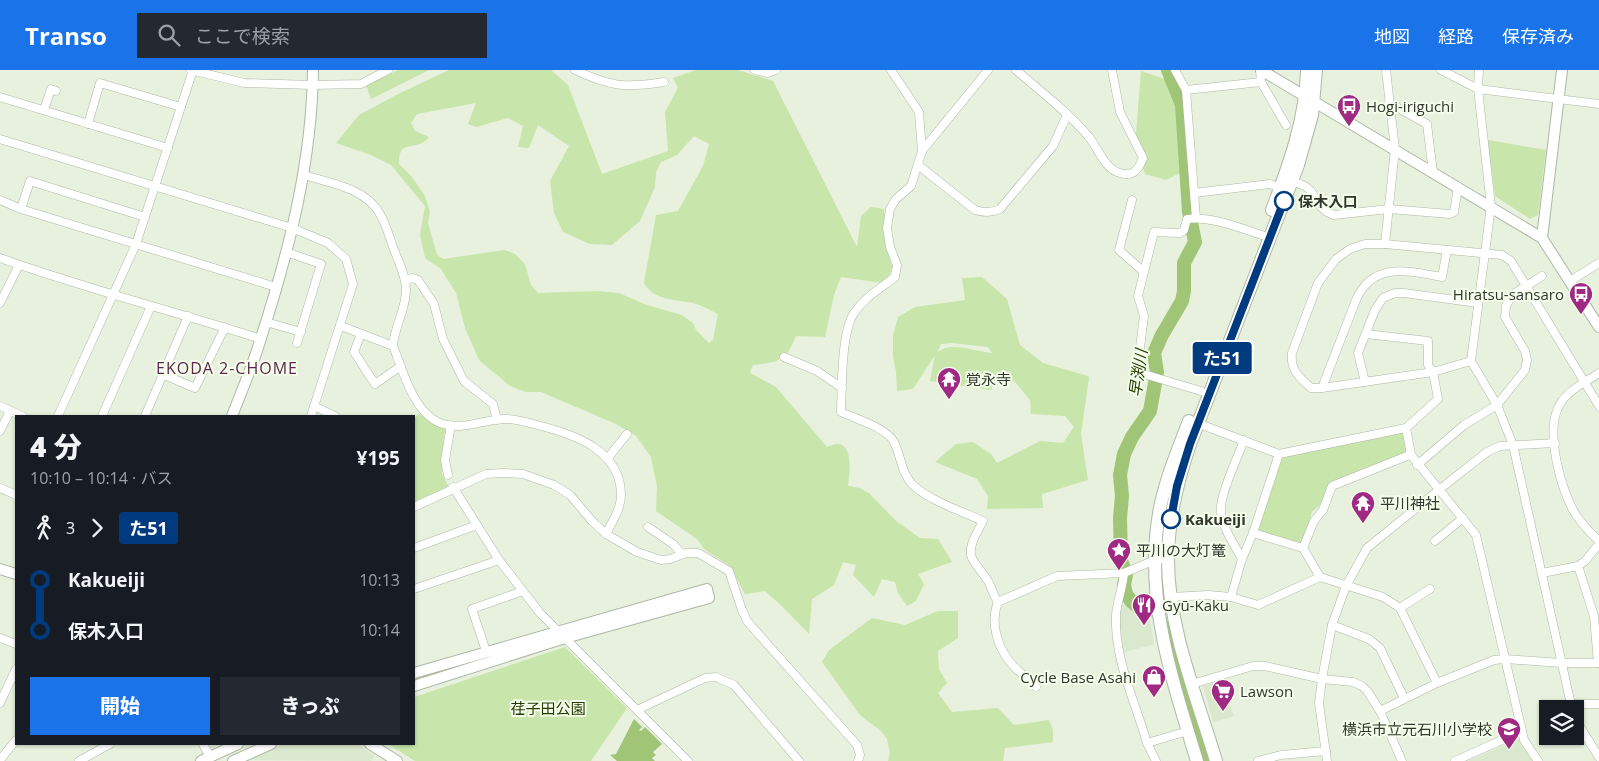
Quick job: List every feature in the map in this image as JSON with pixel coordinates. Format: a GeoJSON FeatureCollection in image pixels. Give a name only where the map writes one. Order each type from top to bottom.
{"type":"FeatureCollection","features":[{"type":"Feature","properties":{"kind":"main road"},"geometry":{"type":"LineString","coordinates":[[1216,761],[1192,684],[1171,597],[1168,560],[1172,508],[1182,465],[1197,423],[1304,149],[1309,98],[1307,70]]}},
{"type":"Feature","properties":{"kind":"main road"},"geometry":{"type":"LineString","coordinates":[[1197,761],[1166,655],[1161,631],[1155,584],[1156,534],[1165,490],[1200,391],[1280,188],[1296,142],[1316,70]]}},
{"type":"Feature","properties":{"kind":"street"},"geometry":{"type":"LineString","coordinates":[[58,415],[136,244],[192,70],[244,83],[313,85],[361,84],[388,70]]}},
{"type":"Feature","properties":{"kind":"street"},"geometry":{"type":"LineString","coordinates":[[232,415],[261,339],[292,228],[304,175],[313,70]]}},
{"type":"Feature","properties":{"kind":"street"},"geometry":{"type":"LineString","coordinates":[[575,70],[600,82],[623,86],[664,82]]}},
{"type":"Feature","properties":{"kind":"street"},"geometry":{"type":"LineString","coordinates":[[755,70],[767,73],[776,70]]}},
{"type":"Feature","properties":{"kind":"street"},"geometry":{"type":"LineString","coordinates":[[891,70],[919,112],[922,151],[911,186],[896,199],[890,209],[886,228],[890,247],[897,265],[895,277],[865,300],[849,322],[842,372],[842,412],[885,432],[893,440],[903,470],[913,486],[940,502],[983,521],[974,540],[971,556],[998,602]]}},
{"type":"Feature","properties":{"kind":"street"},"geometry":{"type":"LineString","coordinates":[[922,151],[988,70]]}},
{"type":"Feature","properties":{"kind":"street"},"geometry":{"type":"LineString","coordinates":[[1016,70],[1087,135],[1106,163],[1115,172],[1126,174],[1139,168],[1143,158],[1120,112],[1112,70]]}},
{"type":"Feature","properties":{"kind":"street"},"geometry":{"type":"LineString","coordinates":[[1175,70],[1186,90],[1194,193],[1192,219],[1180,233],[1154,232],[1138,296],[1144,316],[1137,372],[1200,391]]}},
{"type":"Feature","properties":{"kind":"street"},"geometry":{"type":"LineString","coordinates":[[1261,70],[1261,82],[1286,125]]}},
{"type":"Feature","properties":{"kind":"street"},"geometry":{"type":"LineString","coordinates":[[1261,70],[1542,238],[1599,326]]}},
{"type":"Feature","properties":{"kind":"street"},"geometry":{"type":"LineString","coordinates":[[1384,244],[1395,150],[1386,70]]}},
{"type":"Feature","properties":{"kind":"street"},"geometry":{"type":"LineString","coordinates":[[1441,70],[1478,89],[1599,104]]}},
{"type":"Feature","properties":{"kind":"street"},"geometry":{"type":"LineString","coordinates":[[1479,70],[1478,89],[1490,206],[1471,361],[1497,405],[1513,445],[1570,700]]}},
{"type":"Feature","properties":{"kind":"street"},"geometry":{"type":"LineString","coordinates":[[1542,238],[1562,70]]}},
{"type":"Feature","properties":{"kind":"street"},"geometry":{"type":"LineString","coordinates":[[1186,90],[1261,82]]}},
{"type":"Feature","properties":{"kind":"street"},"geometry":{"type":"LineString","coordinates":[[88,124],[100,84],[181,107]]}},
{"type":"Feature","properties":{"kind":"street"},"geometry":{"type":"LineString","coordinates":[[44,110],[51,89],[56,91]]}},
{"type":"Feature","properties":{"kind":"street"},"geometry":{"type":"LineString","coordinates":[[0,96],[168,148]]}},
{"type":"Feature","properties":{"kind":"street"},"geometry":{"type":"LineString","coordinates":[[1390,103],[1426,124],[1433,172]]}},
{"type":"Feature","properties":{"kind":"street"},"geometry":{"type":"LineString","coordinates":[[918,165],[975,210],[983,213],[992,212],[1000,209],[1053,146],[1067,115]]}},
{"type":"Feature","properties":{"kind":"street"},"geometry":{"type":"LineString","coordinates":[[0,139],[292,228],[328,243],[346,259],[353,284],[311,415]]}},
{"type":"Feature","properties":{"kind":"street"},"geometry":{"type":"LineString","coordinates":[[304,175],[355,191],[370,201],[380,214],[405,280],[404,307],[393,340],[393,346],[417,402],[423,411],[443,424],[460,425],[506,419],[570,434],[588,442],[614,467],[619,479],[620,506],[606,534]]}},
{"type":"Feature","properties":{"kind":"street"},"geometry":{"type":"LineString","coordinates":[[21,209],[30,181],[146,217]]}},
{"type":"Feature","properties":{"kind":"street"},"geometry":{"type":"LineString","coordinates":[[1292,181],[1305,186],[1314,195],[1321,207],[1334,215],[1388,209],[1450,214],[1454,212],[1458,187]]}},
{"type":"Feature","properties":{"kind":"street"},"geometry":{"type":"LineString","coordinates":[[1194,193],[1270,184],[1280,188]]}},
{"type":"Feature","properties":{"kind":"street"},"geometry":{"type":"LineString","coordinates":[[0,200],[21,209],[276,287]]}},
{"type":"Feature","properties":{"kind":"street"},"geometry":{"type":"LineString","coordinates":[[1132,200],[1119,250],[1144,272]]}},
{"type":"Feature","properties":{"kind":"street"},"geometry":{"type":"LineString","coordinates":[[1192,219],[1235,226],[1262,235]]}},
{"type":"Feature","properties":{"kind":"street"},"geometry":{"type":"LineString","coordinates":[[1471,361],[1433,372],[1322,388],[1310,388],[1295,372],[1291,362],[1292,353],[1318,283],[1336,259],[1350,249],[1365,244],[1384,244],[1502,255],[1511,261],[1599,406]]}},
{"type":"Feature","properties":{"kind":"street"},"geometry":{"type":"LineString","coordinates":[[1322,388],[1356,300],[1367,282],[1375,276],[1402,270],[1442,277],[1447,250]]}},
{"type":"Feature","properties":{"kind":"street"},"geometry":{"type":"LineString","coordinates":[[286,252],[321,264],[297,343]]}},
{"type":"Feature","properties":{"kind":"street"},"geometry":{"type":"LineString","coordinates":[[0,258],[112,295],[261,339]]}},
{"type":"Feature","properties":{"kind":"street"},"geometry":{"type":"LineString","coordinates":[[1570,281],[1599,263]]}},
{"type":"Feature","properties":{"kind":"street"},"geometry":{"type":"LineString","coordinates":[[0,303],[19,265]]}},
{"type":"Feature","properties":{"kind":"street"},"geometry":{"type":"LineString","coordinates":[[1418,465],[1464,425],[1497,405],[1525,370],[1527,360],[1525,351],[1505,318],[1506,306],[1512,295],[1542,276]]}},
{"type":"Feature","properties":{"kind":"street"},"geometry":{"type":"LineString","coordinates":[[405,280],[413,278],[418,280],[429,296],[434,304],[443,339],[464,381],[494,404],[497,420]]}},
{"type":"Feature","properties":{"kind":"street"},"geometry":{"type":"LineString","coordinates":[[1365,382],[1358,353],[1375,310],[1383,298],[1395,292],[1478,303]]}},
{"type":"Feature","properties":{"kind":"street"},"geometry":{"type":"LineString","coordinates":[[102,415],[151,306]]}},
{"type":"Feature","properties":{"kind":"street"},"geometry":{"type":"LineString","coordinates":[[145,415],[188,316]]}},
{"type":"Feature","properties":{"kind":"street"},"geometry":{"type":"LineString","coordinates":[[266,322],[301,332]]}},
{"type":"Feature","properties":{"kind":"street"},"geometry":{"type":"LineString","coordinates":[[341,326],[393,346]]}},
{"type":"Feature","properties":{"kind":"street"},"geometry":{"type":"LineString","coordinates":[[162,374],[195,388],[225,327]]}},
{"type":"Feature","properties":{"kind":"street"},"geometry":{"type":"LineString","coordinates":[[361,334],[354,352],[375,384],[401,366]]}},
{"type":"Feature","properties":{"kind":"street"},"geometry":{"type":"LineString","coordinates":[[1197,423],[1279,454],[1406,428],[1438,399],[1433,372],[1428,365],[1428,340],[1366,334]]}},
{"type":"Feature","properties":{"kind":"street"},"geometry":{"type":"LineString","coordinates":[[784,357],[817,371],[842,388]]}},
{"type":"Feature","properties":{"kind":"street"},"geometry":{"type":"LineString","coordinates":[[1542,573],[1578,566],[1585,561],[1599,542],[1587,530],[1567,497],[1560,474],[1554,430],[1559,406],[1565,397],[1599,373]]}},
{"type":"Feature","properties":{"kind":"street"},"geometry":{"type":"LineString","coordinates":[[0,406],[20,415]]}},
{"type":"Feature","properties":{"kind":"street"},"geometry":{"type":"LineString","coordinates":[[314,406],[333,415]]}},
{"type":"Feature","properties":{"kind":"street"},"geometry":{"type":"LineString","coordinates":[[0,431],[10,411]]}},
{"type":"Feature","properties":{"kind":"street"},"geometry":{"type":"LineString","coordinates":[[448,475],[446,460],[451,425]]}},
{"type":"Feature","properties":{"kind":"street"},"geometry":{"type":"LineString","coordinates":[[1406,428],[1411,455],[1440,488],[1476,535],[1524,740],[1538,761]]}},
{"type":"Feature","properties":{"kind":"street"},"geometry":{"type":"LineString","coordinates":[[607,459],[628,434]]}},
{"type":"Feature","properties":{"kind":"street"},"geometry":{"type":"LineString","coordinates":[[1242,559],[1224,526],[1221,510],[1224,494],[1244,440]]}},
{"type":"Feature","properties":{"kind":"street"},"geometry":{"type":"LineString","coordinates":[[1327,761],[1319,702],[1332,625],[1346,586],[1367,548],[1487,452],[1500,446],[1555,443]]}},
{"type":"Feature","properties":{"kind":"street"},"geometry":{"type":"LineString","coordinates":[[1231,597],[1242,559],[1253,533],[1279,454]]}},
{"type":"Feature","properties":{"kind":"street"},"geometry":{"type":"LineString","coordinates":[[1304,548],[1314,520],[1323,510],[1332,486],[1411,455]]}},
{"type":"Feature","properties":{"kind":"street"},"geometry":{"type":"LineString","coordinates":[[415,506],[453,487],[486,474],[503,472],[524,474],[554,485],[570,495],[606,534],[648,557],[661,560],[670,559],[682,554],[698,553],[729,571],[742,610],[748,621],[857,745],[860,755],[858,761]]}},
{"type":"Feature","properties":{"kind":"street"},"geometry":{"type":"LineString","coordinates":[[453,487],[498,560],[556,631],[688,761]]}},
{"type":"Feature","properties":{"kind":"street"},"geometry":{"type":"LineString","coordinates":[[0,488],[15,495]]}},
{"type":"Feature","properties":{"kind":"street"},"geometry":{"type":"LineString","coordinates":[[1435,542],[1463,518]]}},
{"type":"Feature","properties":{"kind":"street"},"geometry":{"type":"LineString","coordinates":[[415,548],[477,525]]}},
{"type":"Feature","properties":{"kind":"street"},"geometry":{"type":"LineString","coordinates":[[648,527],[673,544],[682,554]]}},
{"type":"Feature","properties":{"kind":"street"},"geometry":{"type":"LineString","coordinates":[[1253,533],[1304,548],[1320,577],[1383,597],[1400,608],[1437,683]]}},
{"type":"Feature","properties":{"kind":"street"},"geometry":{"type":"LineString","coordinates":[[415,589],[498,560]]}},
{"type":"Feature","properties":{"kind":"street"},"geometry":{"type":"LineString","coordinates":[[1036,687],[1027,676],[1011,664],[1004,654],[995,628],[994,611],[998,602],[1057,576],[1128,572],[1155,560],[1168,560]]}},
{"type":"Feature","properties":{"kind":"street"},"geometry":{"type":"LineString","coordinates":[[1380,711],[1437,683],[1494,660],[1599,664],[1594,616],[1578,566]]}},
{"type":"Feature","properties":{"kind":"street"},"geometry":{"type":"LineString","coordinates":[[0,569],[15,574]]}},
{"type":"Feature","properties":{"kind":"street"},"geometry":{"type":"LineString","coordinates":[[1128,572],[1116,614],[1117,634],[1130,692],[1147,743],[1156,761]]}},
{"type":"Feature","properties":{"kind":"street"},"geometry":{"type":"LineString","coordinates":[[1171,597],[1208,595],[1231,597],[1258,605],[1320,577]]}},
{"type":"Feature","properties":{"kind":"street"},"geometry":{"type":"LineString","coordinates":[[415,673],[707,589],[709,598],[565,638],[415,686]]}},
{"type":"Feature","properties":{"kind":"street"},"geometry":{"type":"LineString","coordinates":[[1400,608],[1430,589]]}},
{"type":"Feature","properties":{"kind":"street"},"geometry":{"type":"LineString","coordinates":[[486,651],[472,609],[523,591]]}},
{"type":"Feature","properties":{"kind":"street"},"geometry":{"type":"LineString","coordinates":[[1332,625],[1369,640],[1380,648],[1404,698]]}},
{"type":"Feature","properties":{"kind":"street"},"geometry":{"type":"LineString","coordinates":[[0,638],[15,644]]}},
{"type":"Feature","properties":{"kind":"street"},"geometry":{"type":"LineString","coordinates":[[1192,684],[1253,666],[1265,666],[1322,679],[1353,682],[1362,686],[1368,692],[1380,711],[1402,761]]}},
{"type":"Feature","properties":{"kind":"street"},"geometry":{"type":"LineString","coordinates":[[0,703],[15,671]]}},
{"type":"Feature","properties":{"kind":"street"},"geometry":{"type":"LineString","coordinates":[[637,710],[705,678],[716,677],[734,685],[799,761]]}},
{"type":"Feature","properties":{"kind":"street"},"geometry":{"type":"LineString","coordinates":[[1584,706],[1599,704]]}},
{"type":"Feature","properties":{"kind":"street"},"geometry":{"type":"LineString","coordinates":[[1456,761],[1522,730]]}},
{"type":"Feature","properties":{"kind":"street"},"geometry":{"type":"LineString","coordinates":[[1147,743],[1188,731]]}},
{"type":"Feature","properties":{"kind":"street"},"geometry":{"type":"LineString","coordinates":[[1584,733],[1599,757]]}},
{"type":"Feature","properties":{"kind":"street"},"geometry":{"type":"LineString","coordinates":[[2,759],[15,741]]}},
{"type":"Feature","properties":{"kind":"street"},"geometry":{"type":"LineString","coordinates":[[79,761],[108,745]]}},
{"type":"Feature","properties":{"kind":"street"},"geometry":{"type":"LineString","coordinates":[[203,745],[206,759],[236,745]]}},
{"type":"Feature","properties":{"kind":"street"},"geometry":{"type":"LineString","coordinates":[[233,761],[269,745]]}},
{"type":"Feature","properties":{"kind":"street"},"geometry":{"type":"LineString","coordinates":[[372,745],[397,761]]}},
{"type":"Feature","properties":{"kind":"street"},"geometry":{"type":"LineString","coordinates":[[1258,761],[1326,752]]}},
{"type":"Feature","properties":{"kind":"shaded area"},"geometry":{"type":"Polygon","coordinates":[[[1122,604],[1149,615],[1154,644],[1122,653],[1119,629],[1122,604]]]}},
{"type":"Feature","properties":{"kind":"shaded area"},"geometry":{"type":"Polygon","coordinates":[[[1221,681],[1234,716],[1213,722],[1203,686],[1221,681]]]}},
{"type":"Feature","properties":{"kind":"shaded area"},"geometry":{"type":"Polygon","coordinates":[[[634,719],[642,727],[639,730],[641,731],[645,727],[662,744],[653,752],[656,755],[652,758],[655,761],[617,761],[610,755],[616,754],[634,719]]]}},
{"type":"Feature","properties":{"kind":"shaded area","name":"横浜市立元石川小学校"},"geometry":{"type":"Polygon","coordinates":[[[1518,739],[1532,761],[1468,761],[1518,739]]]}},
{"type":"Feature","properties":{"kind":"shaded area"},"geometry":{"type":"Polygon","coordinates":[[[282,745],[358,745],[375,756],[371,761],[251,760],[282,745]]]}},
{"type":"Feature","properties":{"kind":"green space"},"geometry":{"type":"Polygon","coordinates":[[[398,70],[429,70],[371,99],[366,85],[398,70]]]}},
{"type":"Feature","properties":{"kind":"green space"},"geometry":{"type":"Polygon","coordinates":[[[449,70],[551,70],[568,85],[602,174],[668,151],[665,112],[678,88],[673,78],[696,70],[738,70],[773,81],[857,247],[861,216],[871,207],[884,209],[886,244],[892,267],[889,276],[882,283],[841,277],[834,295],[825,337],[796,336],[784,356],[775,361],[753,365],[750,373],[776,387],[827,447],[835,444],[844,446],[850,462],[848,486],[860,488],[869,493],[896,521],[920,538],[938,539],[952,562],[918,574],[924,584],[916,601],[907,606],[898,593],[895,582],[882,579],[874,597],[853,575],[856,565],[843,562],[834,585],[812,599],[809,634],[765,591],[745,594],[729,565],[705,550],[697,539],[656,511],[657,486],[651,457],[636,436],[616,424],[541,392],[526,392],[510,386],[479,360],[465,328],[456,293],[441,269],[425,258],[420,235],[425,206],[391,165],[371,155],[336,143],[359,115],[449,70]],[[476,103],[417,114],[411,123],[415,131],[429,137],[424,142],[405,148],[400,156],[399,164],[412,177],[425,196],[430,212],[428,223],[437,255],[443,259],[505,250],[515,254],[525,264],[531,285],[538,293],[597,291],[619,293],[644,304],[682,315],[693,323],[696,330],[709,343],[713,340],[718,314],[696,304],[659,296],[648,289],[644,283],[656,215],[678,211],[703,166],[709,144],[694,136],[677,155],[661,162],[656,172],[655,187],[640,221],[612,245],[590,244],[563,232],[554,213],[550,181],[569,146],[538,125],[529,148],[518,147],[523,126],[508,118],[476,127],[468,124],[476,103]]]}},
{"type":"Feature","properties":{"kind":"green space"},"geometry":{"type":"Polygon","coordinates":[[[1141,71],[1171,81],[1182,123],[1182,172],[1166,180],[1145,174],[1135,146],[1141,71]]]}},
{"type":"Feature","properties":{"kind":"green space"},"geometry":{"type":"Polygon","coordinates":[[[1488,140],[1546,150],[1538,215],[1530,219],[1495,196],[1488,140]]]}},
{"type":"Feature","properties":{"kind":"green space"},"geometry":{"type":"Polygon","coordinates":[[[982,277],[1007,299],[1020,345],[1043,363],[1088,376],[1089,378],[1081,434],[1088,480],[1042,494],[1043,508],[987,509],[988,496],[977,479],[935,462],[956,444],[973,442],[991,454],[997,463],[1040,441],[1063,443],[1074,427],[1065,416],[1031,414],[1030,400],[1016,383],[1001,372],[1000,382],[993,382],[991,390],[930,381],[935,355],[913,389],[897,391],[893,357],[893,336],[898,317],[915,307],[965,300],[962,278],[982,277]],[[952,343],[941,344],[937,353],[948,347],[955,347],[992,353],[988,347],[952,343]]]}},
{"type":"Feature","properties":{"kind":"green space"},"geometry":{"type":"Polygon","coordinates":[[[419,414],[446,430],[444,434],[442,474],[449,487],[415,502],[415,417],[419,414]]]}},
{"type":"Feature","properties":{"kind":"green space"},"geometry":{"type":"Polygon","coordinates":[[[1404,431],[1408,453],[1330,483],[1322,503],[1312,512],[1303,544],[1257,531],[1281,456],[1404,431]]]}},
{"type":"Feature","properties":{"kind":"green space"},"geometry":{"type":"Polygon","coordinates":[[[938,611],[958,611],[958,638],[938,651],[939,669],[947,683],[938,693],[952,712],[998,708],[1014,725],[1049,720],[1053,730],[1053,742],[1005,748],[1003,761],[888,761],[890,753],[887,739],[881,731],[860,715],[822,662],[829,650],[872,618],[905,625],[938,611]]]}},
{"type":"Feature","properties":{"kind":"green space"},"geometry":{"type":"Polygon","coordinates":[[[547,639],[415,681],[415,678],[547,639]]]}},
{"type":"Feature","properties":{"kind":"green space","name":"荏子田公園"},"geometry":{"type":"Polygon","coordinates":[[[565,647],[627,708],[591,761],[415,761],[390,745],[415,745],[415,697],[565,647]]]}},
{"type":"Feature","properties":{"kind":"waterway","name":"早渕川"},"geometry":{"type":"LineString","coordinates":[[1150,610],[1141,609],[1126,594],[1124,585],[1126,575],[1121,560],[1120,518],[1122,496],[1120,475],[1124,454],[1132,437],[1150,411],[1157,372],[1154,353],[1182,301],[1184,263],[1195,242],[1189,212],[1182,105],[1168,70]]}},
{"type":"Feature","properties":{"kind":"waterway","name":"早渕川"},"geometry":{"type":"LineString","coordinates":[[1168,628],[1207,761]]}},
{"type":"Feature","properties":{"kind":"bus line","name":"た51"},"geometry":{"type":"LineString","coordinates":[[1171,519],[1182,465],[1284,201]]}},
{"type":"Feature","properties":{"kind":"place","name":"Hogi-iriguchi"},"geometry":{"type":"Point","coordinates":[1349,127]}},
{"type":"Feature","properties":{"kind":"place","name":"保木入口"},"geometry":{"type":"Point","coordinates":[1284,201]}},
{"type":"Feature","properties":{"kind":"place","name":"Hiratsu-sansaro"},"geometry":{"type":"Point","coordinates":[1581,315]}},
{"type":"Feature","properties":{"kind":"place","name":"覚永寺"},"geometry":{"type":"Point","coordinates":[949,400]}},
{"type":"Feature","properties":{"kind":"place","name":"Kakueiji"},"geometry":{"type":"Point","coordinates":[1171,519]}},
{"type":"Feature","properties":{"kind":"place","name":"平川神社"},"geometry":{"type":"Point","coordinates":[1363,524]}},
{"type":"Feature","properties":{"kind":"place","name":"平川の大灯篭"},"geometry":{"type":"Point","coordinates":[1119,571]}},
{"type":"Feature","properties":{"kind":"place","name":"Gyū-Kaku"},"geometry":{"type":"Point","coordinates":[1144,626]}},
{"type":"Feature","properties":{"kind":"place","name":"Cycle Base Asahi"},"geometry":{"type":"Point","coordinates":[1154,698]}},
{"type":"Feature","properties":{"kind":"place","name":"Lawson"},"geometry":{"type":"Point","coordinates":[1223,712]}},
{"type":"Feature","properties":{"kind":"place","name":"横浜市立元石川小学校"},"geometry":{"type":"Point","coordinates":[1509,750]}},
{"type":"Feature","properties":{"kind":"district","name":"EKODA 2-CHOME"},"geometry":{"type":"Point","coordinates":[227,368]}}]}
